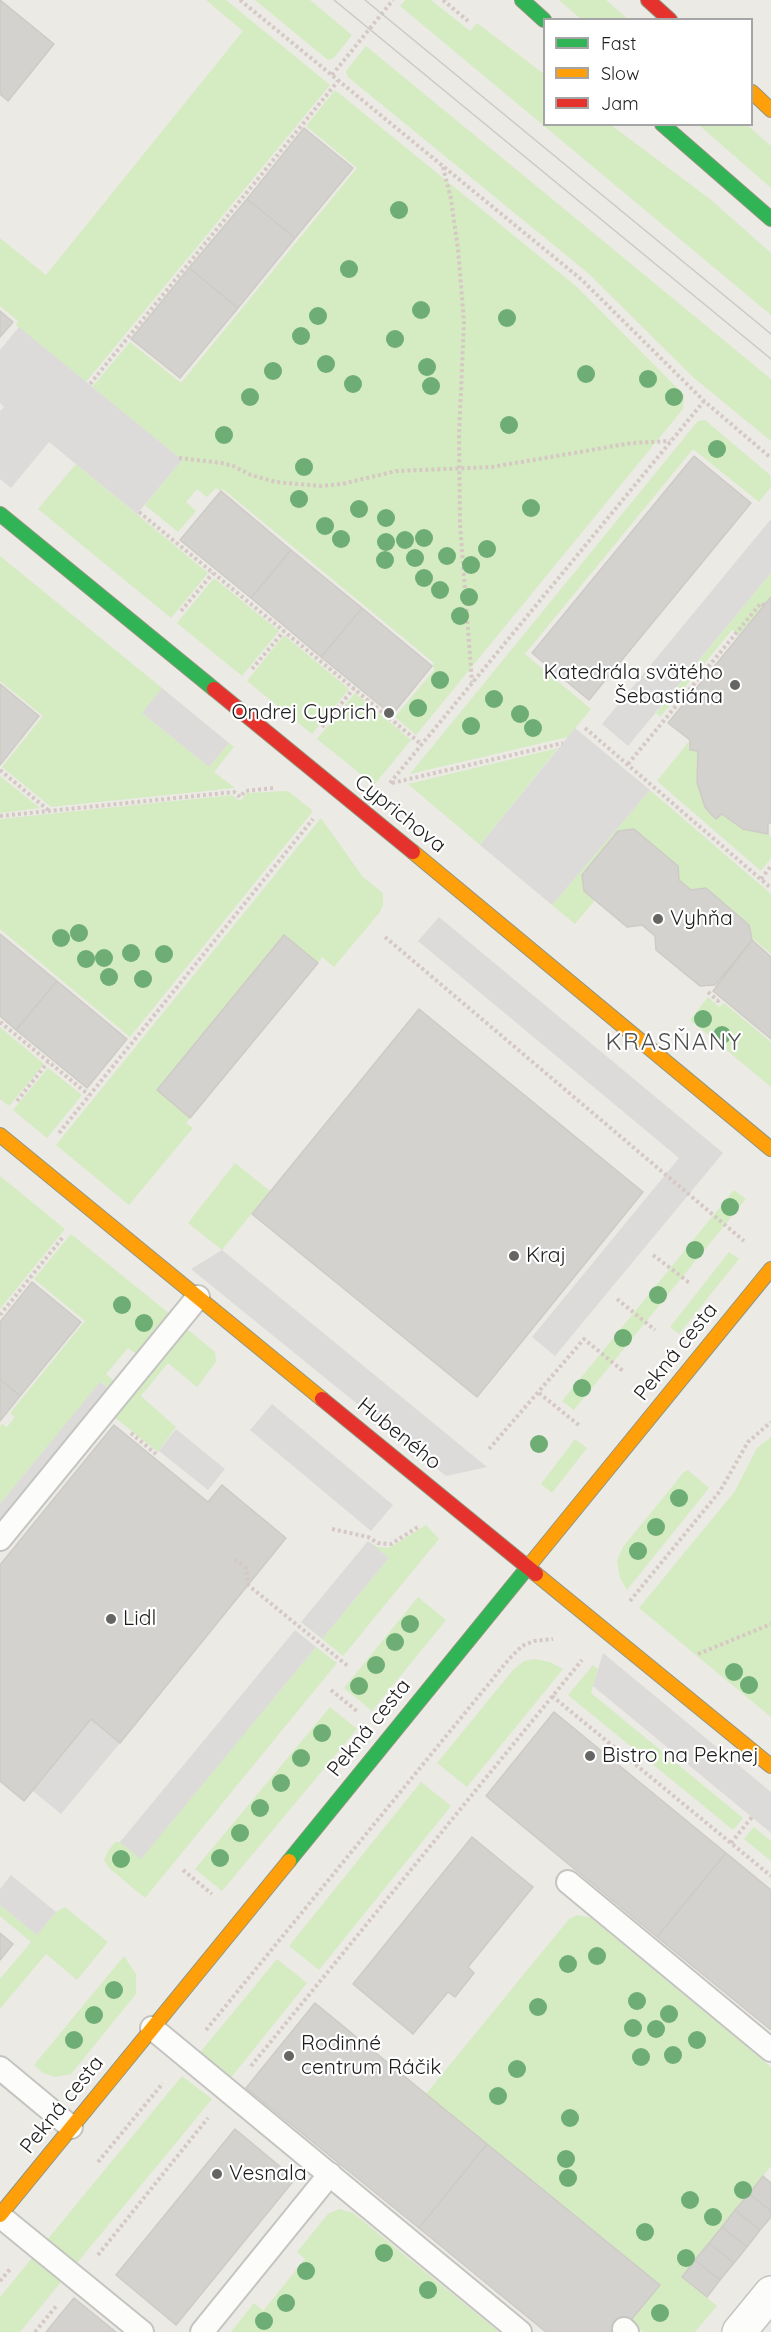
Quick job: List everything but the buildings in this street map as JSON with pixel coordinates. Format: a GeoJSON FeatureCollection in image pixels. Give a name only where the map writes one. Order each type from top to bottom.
{"type":"FeatureCollection","features":[{"type":"Feature","properties":{"kind":"street"},"geometry":{"type":"LineString","coordinates":[[522,0],[543,19]]}},
{"type":"Feature","properties":{"kind":"street"},"geometry":{"type":"LineString","coordinates":[[648,0],[668,18]]}},
{"type":"Feature","properties":{"kind":"street"},"geometry":{"type":"LineString","coordinates":[[753,93],[771,110]]}},
{"type":"Feature","properties":{"kind":"street"},"geometry":{"type":"LineString","coordinates":[[664,126],[771,219]]}},
{"type":"Feature","properties":{"kind":"street","name":"Cyprichova"},"geometry":{"type":"LineString","coordinates":[[0,514],[438,872],[771,1149]]}},
{"type":"Feature","properties":{"kind":"street","name":"Hubeného"},"geometry":{"type":"LineString","coordinates":[[0,1135],[771,1767]]}},
{"type":"Feature","properties":{"kind":"street","name":"Pekná cesta"},"geometry":{"type":"LineString","coordinates":[[0,2216],[771,1269]]}},
{"type":"Feature","properties":{"kind":"street"},"geometry":{"type":"LineString","coordinates":[[739,2332],[771,2293]]}},
{"type":"Feature","properties":{"kind":"lane"},"geometry":{"type":"LineString","coordinates":[[0,1539],[198,1297]]}},
{"type":"Feature","properties":{"kind":"lane"},"geometry":{"type":"LineString","coordinates":[[568,1882],[771,2050]]}},
{"type":"Feature","properties":{"kind":"lane"},"geometry":{"type":"LineString","coordinates":[[153,2028],[520,2332]]}},
{"type":"Feature","properties":{"kind":"lane"},"geometry":{"type":"LineString","coordinates":[[0,2067],[71,2127]]}},
{"type":"Feature","properties":{"kind":"lane"},"geometry":{"type":"LineString","coordinates":[[202,2332],[330,2175]]}},
{"type":"Feature","properties":{"kind":"lane"},"geometry":{"type":"LineString","coordinates":[[0,2216],[142,2332]]}},
{"type":"Feature","properties":{"kind":"path"},"geometry":{"type":"LineString","coordinates":[[240,0],[582,280],[704,401],[771,458]]}},
{"type":"Feature","properties":{"kind":"path"},"geometry":{"type":"LineString","coordinates":[[332,75],[393,0]]}},
{"type":"Feature","properties":{"kind":"path"},"geometry":{"type":"LineString","coordinates":[[443,0],[468,21]]}},
{"type":"Feature","properties":{"kind":"path"},"geometry":{"type":"LineString","coordinates":[[90,384],[338,81]]}},
{"type":"Feature","properties":{"kind":"path"},"geometry":{"type":"LineString","coordinates":[[442,166],[454,219],[464,322],[459,469],[460,524],[472,682]]}},
{"type":"Feature","properties":{"kind":"path"},"geometry":{"type":"LineString","coordinates":[[563,743],[389,785],[704,401]]}},
{"type":"Feature","properties":{"kind":"path"},"geometry":{"type":"LineString","coordinates":[[179,458],[222,463],[263,479],[303,486],[342,484],[396,471],[459,469],[527,461],[632,443],[670,441]]}},
{"type":"Feature","properties":{"kind":"path"},"geometry":{"type":"LineString","coordinates":[[139,512],[422,744]]}},
{"type":"Feature","properties":{"kind":"path"},"geometry":{"type":"LineString","coordinates":[[178,615],[213,573]]}},
{"type":"Feature","properties":{"kind":"path"},"geometry":{"type":"LineString","coordinates":[[628,764],[728,645],[760,603],[764,605]]}},
{"type":"Feature","properties":{"kind":"path"},"geometry":{"type":"LineString","coordinates":[[249,673],[284,630]]}},
{"type":"Feature","properties":{"kind":"path"},"geometry":{"type":"LineString","coordinates":[[319,730],[354,688]]}},
{"type":"Feature","properties":{"kind":"path"},"geometry":{"type":"LineString","coordinates":[[585,729],[771,888]]}},
{"type":"Feature","properties":{"kind":"path"},"geometry":{"type":"LineString","coordinates":[[0,770],[49,811]]}},
{"type":"Feature","properties":{"kind":"path"},"geometry":{"type":"LineString","coordinates":[[0,816],[234,792],[240,797],[245,791],[279,788]]}},
{"type":"Feature","properties":{"kind":"path"},"geometry":{"type":"LineString","coordinates":[[56,1137],[319,811]]}},
{"type":"Feature","properties":{"kind":"path"},"geometry":{"type":"LineString","coordinates":[[761,879],[771,866]]}},
{"type":"Feature","properties":{"kind":"path"},"geometry":{"type":"LineString","coordinates":[[386,937],[749,1245]]}},
{"type":"Feature","properties":{"kind":"path"},"geometry":{"type":"LineString","coordinates":[[708,992],[718,1000],[721,997]]}},
{"type":"Feature","properties":{"kind":"path"},"geometry":{"type":"LineString","coordinates":[[0,1022],[89,1095]]}},
{"type":"Feature","properties":{"kind":"path"},"geometry":{"type":"LineString","coordinates":[[15,1103],[48,1062]]}},
{"type":"Feature","properties":{"kind":"path"},"geometry":{"type":"LineString","coordinates":[[0,1315],[65,1234]]}},
{"type":"Feature","properties":{"kind":"path"},"geometry":{"type":"LineString","coordinates":[[653,1255],[691,1284]]}},
{"type":"Feature","properties":{"kind":"path"},"geometry":{"type":"LineString","coordinates":[[617,1299],[655,1330]]}},
{"type":"Feature","properties":{"kind":"path"},"geometry":{"type":"LineString","coordinates":[[489,1449],[584,1339],[623,1371]]}},
{"type":"Feature","properties":{"kind":"path"},"geometry":{"type":"LineString","coordinates":[[539,1393],[580,1426]]}},
{"type":"Feature","properties":{"kind":"path"},"geometry":{"type":"LineString","coordinates":[[624,1608],[720,1491],[748,1442],[771,1422]]}},
{"type":"Feature","properties":{"kind":"path"},"geometry":{"type":"LineString","coordinates":[[125,1428],[156,1454]]}},
{"type":"Feature","properties":{"kind":"path"},"geometry":{"type":"LineString","coordinates":[[332,1529],[368,1537],[378,1543],[391,1544],[423,1524]]}},
{"type":"Feature","properties":{"kind":"path"},"geometry":{"type":"LineString","coordinates":[[235,1559],[246,1568],[248,1585],[349,1667]]}},
{"type":"Feature","properties":{"kind":"path"},"geometry":{"type":"LineString","coordinates":[[696,1655],[771,1624]]}},
{"type":"Feature","properties":{"kind":"path"},"geometry":{"type":"LineString","coordinates":[[90,2171],[509,1659],[522,1646],[534,1641],[560,1640]]}},
{"type":"Feature","properties":{"kind":"path"},"geometry":{"type":"LineString","coordinates":[[35,2332],[588,1652]]}},
{"type":"Feature","properties":{"kind":"path"},"geometry":{"type":"LineString","coordinates":[[552,1696],[771,1876]]}},
{"type":"Feature","properties":{"kind":"path"},"geometry":{"type":"LineString","coordinates":[[731,1843],[752,1817]]}},
{"type":"Feature","properties":{"kind":"path"},"geometry":{"type":"LineString","coordinates":[[0,2281],[31,2242]]}},
{"type":"Feature","properties":{"kind":"green space"},"geometry":{"type":"Polygon","coordinates":[[[206,0],[226,0],[330,85],[86,382],[16,325],[18,321],[0,306],[0,238],[46,275],[243,31],[206,0]]]}},
{"type":"Feature","properties":{"kind":"green space"},"geometry":{"type":"Polygon","coordinates":[[[255,0],[310,0],[352,35],[334,58],[328,60],[255,0]]]}},
{"type":"Feature","properties":{"kind":"green space"},"geometry":{"type":"Polygon","coordinates":[[[405,0],[431,0],[470,31],[477,23],[543,73],[543,125],[400,6],[405,0]]]}},
{"type":"Feature","properties":{"kind":"green space"},"geometry":{"type":"Polygon","coordinates":[[[559,0],[606,0],[627,18],[580,18],[559,0]]]}},
{"type":"Feature","properties":{"kind":"green space"},"geometry":{"type":"Polygon","coordinates":[[[366,46],[771,379],[771,441],[694,378],[588,273],[348,77],[346,71],[366,46]]]}},
{"type":"Feature","properties":{"kind":"green space"},"geometry":{"type":"Polygon","coordinates":[[[335,90],[577,287],[684,395],[683,409],[416,735],[395,717],[435,669],[432,666],[434,663],[223,489],[221,491],[216,488],[207,497],[197,489],[186,502],[196,511],[178,532],[145,505],[182,460],[92,387],[130,342],[181,383],[357,168],[306,126],[335,90]]]}},
{"type":"Feature","properties":{"kind":"green space"},"geometry":{"type":"Polygon","coordinates":[[[544,126],[612,126],[710,199],[771,253],[771,315],[544,126]]]}},
{"type":"Feature","properties":{"kind":"green space"},"geometry":{"type":"Polygon","coordinates":[[[700,126],[748,126],[771,146],[771,188],[700,126]]]}},
{"type":"Feature","properties":{"kind":"green space"},"geometry":{"type":"Polygon","coordinates":[[[705,420],[770,475],[771,487],[759,502],[693,449],[525,654],[591,709],[568,737],[410,774],[698,421],[705,420]]]}},
{"type":"Feature","properties":{"kind":"green space"},"geometry":{"type":"Polygon","coordinates":[[[76,464],[208,573],[171,618],[38,509],[76,464]]]}},
{"type":"Feature","properties":{"kind":"green space"},"geometry":{"type":"Polygon","coordinates":[[[0,556],[162,688],[142,713],[209,767],[229,743],[234,747],[214,772],[235,788],[51,807],[2,767],[43,716],[0,681],[0,556]]]}},
{"type":"Feature","properties":{"kind":"green space"},"geometry":{"type":"Polygon","coordinates":[[[771,573],[771,597],[739,635],[732,630],[660,717],[656,713],[771,573]]]}},
{"type":"Feature","properties":{"kind":"green space"},"geometry":{"type":"Polygon","coordinates":[[[214,578],[279,631],[242,676],[177,623],[214,578]]]}},
{"type":"Feature","properties":{"kind":"green space"},"geometry":{"type":"Polygon","coordinates":[[[284,635],[349,689],[312,734],[247,681],[284,635]]]}},
{"type":"Feature","properties":{"kind":"green space"},"geometry":{"type":"Polygon","coordinates":[[[355,693],[411,740],[374,785],[317,739],[355,693]]]}},
{"type":"Feature","properties":{"kind":"green space"},"geometry":{"type":"Polygon","coordinates":[[[690,740],[690,750],[698,751],[697,782],[705,807],[716,819],[722,814],[743,829],[768,834],[771,837],[771,858],[761,871],[657,781],[690,740]]]}},
{"type":"Feature","properties":{"kind":"green space"},"geometry":{"type":"Polygon","coordinates":[[[558,748],[480,845],[408,784],[558,748]]]}},
{"type":"Feature","properties":{"kind":"green space"},"geometry":{"type":"Polygon","coordinates":[[[0,776],[40,808],[0,813],[0,776]]]}},
{"type":"Feature","properties":{"kind":"green space"},"geometry":{"type":"Polygon","coordinates":[[[650,790],[771,894],[771,954],[751,937],[749,924],[706,888],[691,890],[679,880],[678,866],[634,829],[618,831],[582,874],[584,891],[595,900],[575,924],[552,905],[650,790]]]}},
{"type":"Feature","properties":{"kind":"green space"},"geometry":{"type":"Polygon","coordinates":[[[288,791],[313,811],[130,1037],[0,929],[0,819],[232,795],[240,801],[247,793],[288,791]]]}},
{"type":"Feature","properties":{"kind":"green space"},"geometry":{"type":"Polygon","coordinates":[[[321,818],[363,877],[383,893],[383,905],[380,912],[334,967],[322,957],[318,963],[284,936],[157,1089],[190,1118],[186,1123],[193,1128],[129,1205],[56,1145],[321,818]]]}},
{"type":"Feature","properties":{"kind":"green space"},"geometry":{"type":"Polygon","coordinates":[[[708,997],[719,1007],[724,1003],[771,1042],[771,1087],[690,1020],[708,997]]]}},
{"type":"Feature","properties":{"kind":"green space"},"geometry":{"type":"Polygon","coordinates":[[[0,1027],[44,1064],[9,1106],[0,1099],[0,1027]]]}},
{"type":"Feature","properties":{"kind":"green space"},"geometry":{"type":"Polygon","coordinates":[[[48,1068],[82,1095],[47,1138],[13,1110],[48,1068]]]}},
{"type":"Feature","properties":{"kind":"green space"},"geometry":{"type":"Polygon","coordinates":[[[235,1163],[270,1191],[222,1250],[188,1223],[235,1163]]]}},
{"type":"Feature","properties":{"kind":"green space"},"geometry":{"type":"Polygon","coordinates":[[[0,1176],[65,1229],[0,1309],[0,1176]]]}},
{"type":"Feature","properties":{"kind":"green space"},"geometry":{"type":"Polygon","coordinates":[[[734,1190],[746,1199],[574,1410],[562,1401],[734,1190]]]}},
{"type":"Feature","properties":{"kind":"green space"},"geometry":{"type":"Polygon","coordinates":[[[71,1234],[171,1315],[138,1355],[128,1348],[106,1374],[115,1382],[110,1389],[101,1382],[0,1504],[0,1426],[2,1424],[7,1427],[15,1417],[10,1413],[85,1321],[34,1279],[71,1234]]]}},
{"type":"Feature","properties":{"kind":"green space"},"geometry":{"type":"Polygon","coordinates":[[[729,1252],[739,1259],[679,1334],[670,1327],[729,1252]]]}},
{"type":"Feature","properties":{"kind":"green space"},"geometry":{"type":"Polygon","coordinates":[[[186,1328],[215,1352],[216,1362],[197,1387],[168,1363],[141,1396],[176,1427],[158,1452],[113,1416],[186,1328]]]}},
{"type":"Feature","properties":{"kind":"green space"},"geometry":{"type":"Polygon","coordinates":[[[771,1437],[771,1717],[639,1608],[735,1491],[757,1448],[771,1437]]]}},
{"type":"Feature","properties":{"kind":"green space"},"geometry":{"type":"Polygon","coordinates":[[[575,1439],[587,1448],[552,1493],[541,1484],[575,1439]]]}},
{"type":"Feature","properties":{"kind":"green space"},"geometry":{"type":"Polygon","coordinates":[[[688,1470],[709,1488],[627,1590],[620,1578],[617,1561],[623,1547],[688,1470]]]}},
{"type":"Feature","properties":{"kind":"green space"},"geometry":{"type":"Polygon","coordinates":[[[426,1525],[439,1539],[343,1656],[322,1639],[389,1558],[368,1541],[378,1547],[389,1548],[426,1525]]]}},
{"type":"Feature","properties":{"kind":"green space"},"geometry":{"type":"Polygon","coordinates":[[[418,1597],[446,1620],[372,1711],[344,1688],[418,1597]]]}},
{"type":"Feature","properties":{"kind":"green space"},"geometry":{"type":"Polygon","coordinates":[[[316,1647],[337,1663],[145,1898],[109,1868],[104,1860],[108,1851],[115,1842],[120,1842],[141,1858],[316,1647]]]}},
{"type":"Feature","properties":{"kind":"green space"},"geometry":{"type":"Polygon","coordinates":[[[535,1659],[550,1662],[563,1669],[467,1787],[437,1763],[514,1669],[524,1661],[535,1659]]]}},
{"type":"Feature","properties":{"kind":"green space"},"geometry":{"type":"Polygon","coordinates":[[[593,1665],[598,1669],[591,1693],[743,1818],[733,1830],[568,1695],[593,1665]]]}},
{"type":"Feature","properties":{"kind":"green space"},"geometry":{"type":"Polygon","coordinates":[[[330,1707],[357,1729],[222,1891],[195,1869],[330,1707]]]}},
{"type":"Feature","properties":{"kind":"green space"},"geometry":{"type":"Polygon","coordinates":[[[421,1782],[451,1806],[319,1970],[289,1946],[421,1782]]]}},
{"type":"Feature","properties":{"kind":"green space"},"geometry":{"type":"Polygon","coordinates":[[[754,1827],[771,1841],[771,1861],[744,1839],[754,1827]]]}},
{"type":"Feature","properties":{"kind":"green space"},"geometry":{"type":"Polygon","coordinates":[[[0,1905],[37,1935],[56,1912],[65,1907],[108,1942],[77,1980],[46,1954],[0,2009],[0,1979],[31,1942],[0,1916],[0,1905]]]}},
{"type":"Feature","properties":{"kind":"green space"},"geometry":{"type":"Polygon","coordinates":[[[578,1915],[591,1918],[771,2067],[771,2166],[682,2277],[717,2306],[695,2332],[643,2332],[630,2321],[659,2284],[426,2094],[569,1919],[578,1915]]]}},
{"type":"Feature","properties":{"kind":"green space"},"geometry":{"type":"Polygon","coordinates":[[[124,1956],[136,1974],[136,1994],[71,2074],[56,2077],[43,2073],[34,2065],[124,1956]]]}},
{"type":"Feature","properties":{"kind":"green space"},"geometry":{"type":"Polygon","coordinates":[[[277,1959],[307,1983],[229,2080],[198,2055],[277,1959]]]}},
{"type":"Feature","properties":{"kind":"green space"},"geometry":{"type":"Polygon","coordinates":[[[182,2076],[212,2099],[77,2263],[47,2240],[182,2076]]]}},
{"type":"Feature","properties":{"kind":"green space"},"geometry":{"type":"Polygon","coordinates":[[[339,2209],[353,2213],[499,2332],[231,2332],[254,2303],[263,2311],[305,2259],[297,2252],[328,2214],[339,2209]]]}},
{"type":"Feature","properties":{"kind":"green space"},"geometry":{"type":"Polygon","coordinates":[[[32,2258],[61,2282],[20,2332],[0,2332],[0,2297],[32,2258]]]}},
{"type":"Feature","properties":{"kind":"shaded area"},"geometry":{"type":"Polygon","coordinates":[[[19,327],[182,460],[137,514],[49,442],[11,488],[0,479],[0,411],[4,407],[0,403],[0,350],[19,327]]]}},
{"type":"Feature","properties":{"kind":"shaded area"},"geometry":{"type":"Polygon","coordinates":[[[771,519],[771,573],[628,746],[602,724],[771,519]]]}},
{"type":"Feature","properties":{"kind":"shaded area"},"geometry":{"type":"Polygon","coordinates":[[[162,688],[229,743],[209,767],[142,713],[162,688]]]}},
{"type":"Feature","properties":{"kind":"shaded area"},"geometry":{"type":"Polygon","coordinates":[[[575,728],[650,790],[552,905],[480,845],[575,728]]]}},
{"type":"Feature","properties":{"kind":"shaded area"},"geometry":{"type":"Polygon","coordinates":[[[439,917],[723,1153],[555,1356],[532,1337],[679,1158],[418,941],[439,917]]]}},
{"type":"Feature","properties":{"kind":"shaded area"},"geometry":{"type":"Polygon","coordinates":[[[222,1250],[487,1467],[446,1476],[191,1269],[222,1250]]]}},
{"type":"Feature","properties":{"kind":"shaded area"},"geometry":{"type":"Polygon","coordinates":[[[100,1382],[110,1389],[0,1524],[0,1504],[100,1382]]]}},
{"type":"Feature","properties":{"kind":"shaded area"},"geometry":{"type":"Polygon","coordinates":[[[272,1404],[393,1505],[371,1531],[250,1430],[272,1404]]]}},
{"type":"Feature","properties":{"kind":"shaded area"},"geometry":{"type":"Polygon","coordinates":[[[176,1429],[225,1469],[208,1490],[159,1451],[176,1429]]]}},
{"type":"Feature","properties":{"kind":"shaded area"},"geometry":{"type":"Polygon","coordinates":[[[368,1541],[389,1558],[322,1639],[301,1622],[368,1541]]]}},
{"type":"Feature","properties":{"kind":"shaded area"},"geometry":{"type":"Polygon","coordinates":[[[295,1630],[316,1647],[141,1859],[120,1842],[295,1630]]]}},
{"type":"Feature","properties":{"kind":"shaded area"},"geometry":{"type":"Polygon","coordinates":[[[603,1653],[771,1792],[771,1833],[593,1686],[603,1653]]]}},
{"type":"Feature","properties":{"kind":"shaded area"},"geometry":{"type":"Polygon","coordinates":[[[91,1719],[120,1743],[61,1814],[33,1791],[91,1719]]]}},
{"type":"Feature","properties":{"kind":"shaded area"},"geometry":{"type":"Polygon","coordinates":[[[11,1875],[56,1912],[37,1935],[0,1905],[0,1889],[11,1875]]]}},
{"type":"Feature","properties":{"kind":"tram line"},"geometry":{"type":"LineString","coordinates":[[334,0],[771,359]]}},
{"type":"Feature","properties":{"kind":"tram line"},"geometry":{"type":"LineString","coordinates":[[365,0],[771,334]]}},
{"type":"Feature","properties":{"kind":"traffic: fast"},"geometry":{"type":"LineString","coordinates":[[522,0],[543,19]]}},
{"type":"Feature","properties":{"kind":"traffic: fast"},"geometry":{"type":"LineString","coordinates":[[664,126],[771,219]]}},
{"type":"Feature","properties":{"kind":"traffic: fast"},"geometry":{"type":"LineString","coordinates":[[0,514],[214,689]]}},
{"type":"Feature","properties":{"kind":"traffic: fast"},"geometry":{"type":"LineString","coordinates":[[289,1861],[528,1567]]}},
{"type":"Feature","properties":{"kind":"traffic: slow"},"geometry":{"type":"LineString","coordinates":[[753,93],[771,110]]}},
{"type":"Feature","properties":{"kind":"traffic: slow"},"geometry":{"type":"LineString","coordinates":[[413,852],[771,1149]]}},
{"type":"Feature","properties":{"kind":"traffic: slow"},"geometry":{"type":"LineString","coordinates":[[0,1135],[322,1399]]}},
{"type":"Feature","properties":{"kind":"traffic: slow"},"geometry":{"type":"LineString","coordinates":[[528,1567],[771,1269]]}},
{"type":"Feature","properties":{"kind":"traffic: slow"},"geometry":{"type":"LineString","coordinates":[[536,1574],[771,1766]]}},
{"type":"Feature","properties":{"kind":"traffic: slow"},"geometry":{"type":"LineString","coordinates":[[0,2215],[289,1861]]}},
{"type":"Feature","properties":{"kind":"traffic: jam"},"geometry":{"type":"LineString","coordinates":[[648,0],[668,18]]}},
{"type":"Feature","properties":{"kind":"traffic: jam"},"geometry":{"type":"LineString","coordinates":[[214,689],[413,852]]}},
{"type":"Feature","properties":{"kind":"traffic: jam"},"geometry":{"type":"LineString","coordinates":[[322,1399],[536,1574]]}},
{"type":"Feature","properties":{"kind":"place","name":"Katedrála svätého Šebastiána"},"geometry":{"type":"Point","coordinates":[735,685]}},
{"type":"Feature","properties":{"kind":"place","name":"Ondrej Cyprich"},"geometry":{"type":"Point","coordinates":[389,713]}},
{"type":"Feature","properties":{"kind":"place","name":"Vyhňa"},"geometry":{"type":"Point","coordinates":[658,919]}},
{"type":"Feature","properties":{"kind":"place","name":"Kraj"},"geometry":{"type":"Point","coordinates":[514,1256]}},
{"type":"Feature","properties":{"kind":"place","name":"Lidl"},"geometry":{"type":"Point","coordinates":[111,1619]}},
{"type":"Feature","properties":{"kind":"place","name":"Bistro na Peknej"},"geometry":{"type":"Point","coordinates":[590,1756]}},
{"type":"Feature","properties":{"kind":"place","name":"Rodinné centrum Ráčik"},"geometry":{"type":"Point","coordinates":[289,2056]}},
{"type":"Feature","properties":{"kind":"place","name":"Vesnala"},"geometry":{"type":"Point","coordinates":[217,2174]}},
{"type":"Feature","properties":{"kind":"district","name":"KRASŇANY"},"geometry":{"type":"Point","coordinates":[674,1043]}}]}
